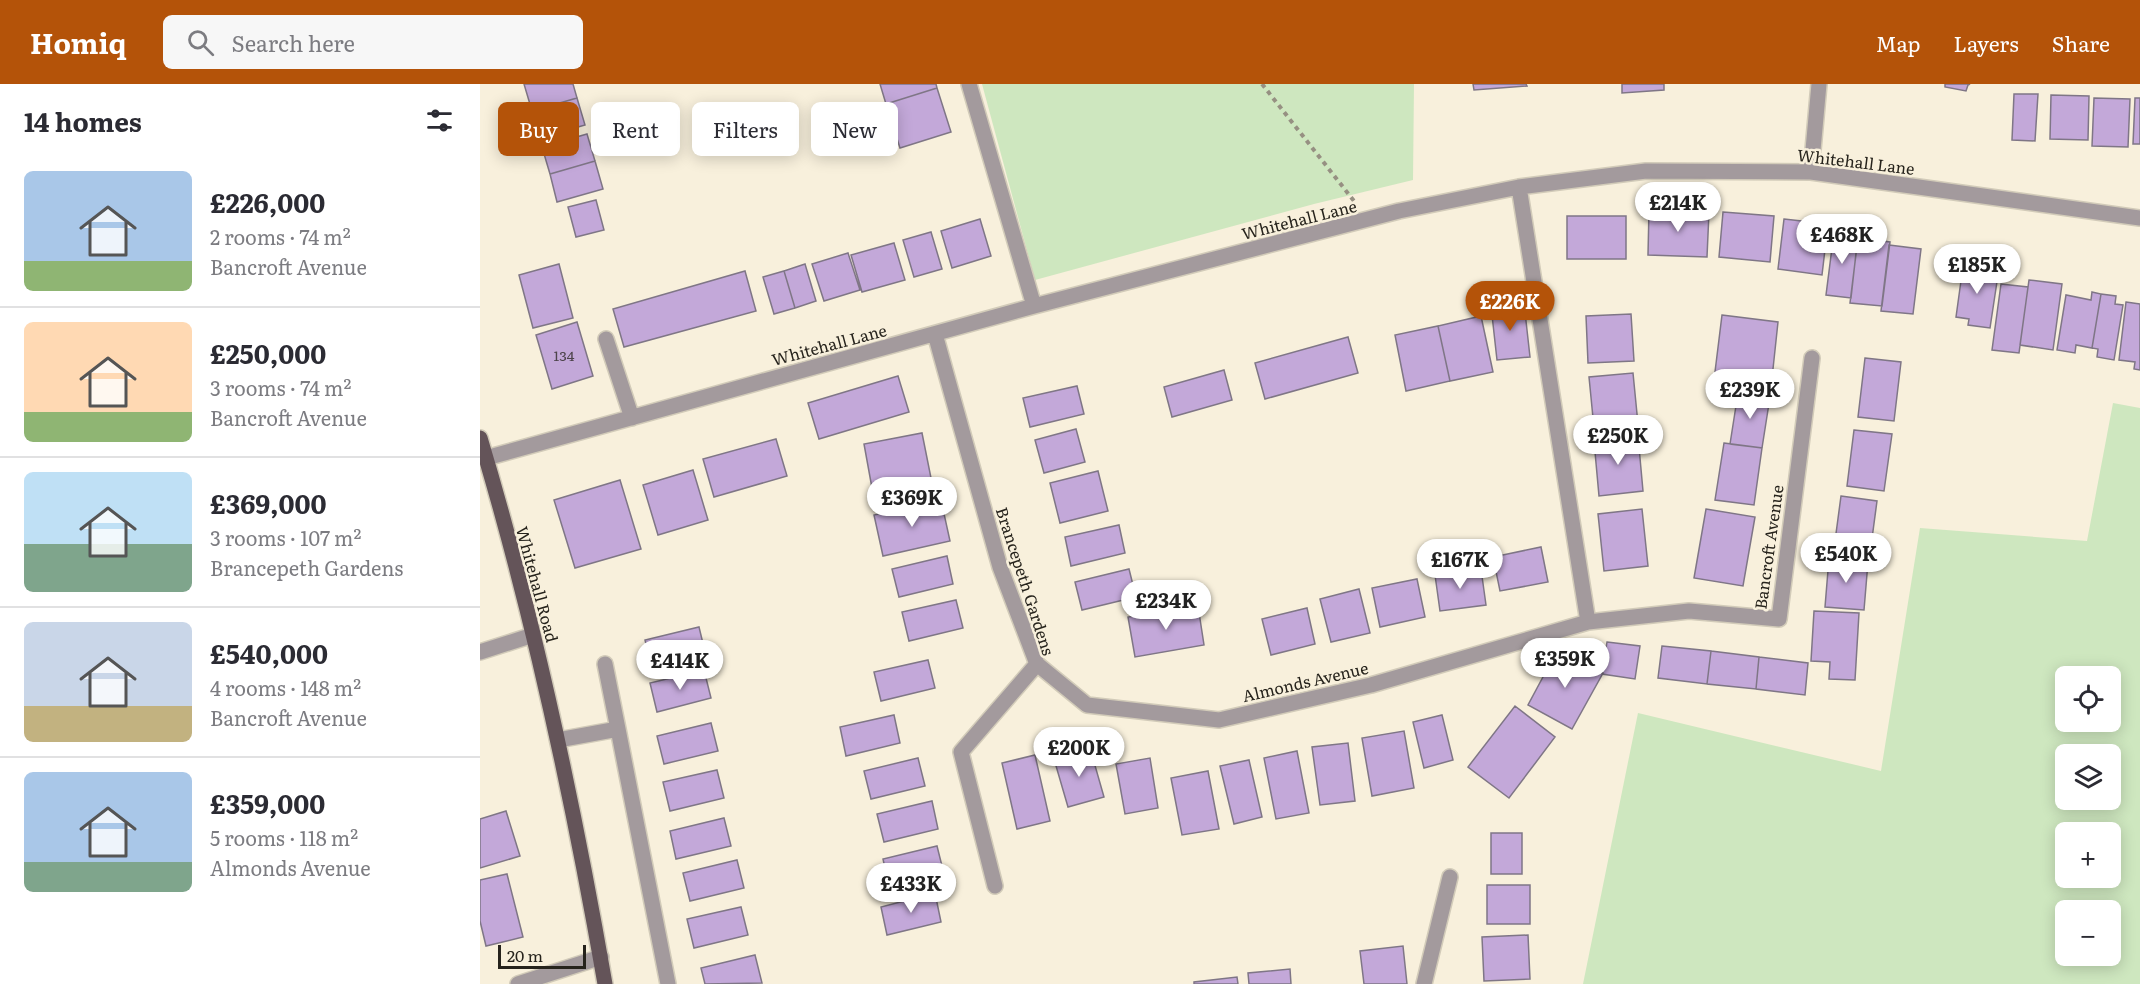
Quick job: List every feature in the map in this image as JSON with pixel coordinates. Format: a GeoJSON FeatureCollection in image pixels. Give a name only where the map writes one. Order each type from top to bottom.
{"type":"FeatureCollection","features":[{"type":"Feature","properties":{"kind":"main road","name":"Whitehall Road"},"geometry":{"type":"LineString","coordinates":[[480,438],[533,635],[558,740],[605,984]]}},
{"type":"Feature","properties":{"kind":"street"},"geometry":{"type":"LineString","coordinates":[[969,84],[1034,306]]}},
{"type":"Feature","properties":{"kind":"street"},"geometry":{"type":"LineString","coordinates":[[1810,172],[1819,84]]}},
{"type":"Feature","properties":{"kind":"street","name":"Whitehall Lane"},"geometry":{"type":"LineString","coordinates":[[486,458],[1034,306],[1399,211],[1519,187],[1646,171],[1810,172],[2140,218]]}},
{"type":"Feature","properties":{"kind":"street"},"geometry":{"type":"LineString","coordinates":[[1519,187],[1588,622]]}},
{"type":"Feature","properties":{"kind":"street","name":"Brancepeth Gardens"},"geometry":{"type":"LineString","coordinates":[[935,334],[1000,567],[1037,664],[961,752],[995,886]]}},
{"type":"Feature","properties":{"kind":"street"},"geometry":{"type":"LineString","coordinates":[[606,339],[632,418]]}},
{"type":"Feature","properties":{"kind":"street","name":"Bancroft Avenue"},"geometry":{"type":"LineString","coordinates":[[1588,622],[1689,612],[1779,619],[1812,358]]}},
{"type":"Feature","properties":{"kind":"street","name":"Almonds Avenue"},"geometry":{"type":"LineString","coordinates":[[1037,664],[1087,705],[1219,720],[1371,685],[1588,622]]}},
{"type":"Feature","properties":{"kind":"street"},"geometry":{"type":"LineString","coordinates":[[480,652],[533,635]]}},
{"type":"Feature","properties":{"kind":"street"},"geometry":{"type":"LineString","coordinates":[[605,664],[668,984]]}},
{"type":"Feature","properties":{"kind":"street"},"geometry":{"type":"LineString","coordinates":[[558,740],[618,729]]}},
{"type":"Feature","properties":{"kind":"street"},"geometry":{"type":"LineString","coordinates":[[1425,982],[1450,877]]}},
{"type":"Feature","properties":{"kind":"street"},"geometry":{"type":"LineString","coordinates":[[518,984],[601,957]]}},
{"type":"Feature","properties":{"kind":"path"},"geometry":{"type":"LineString","coordinates":[[1262,84],[1369,220]]}},
{"type":"Feature","properties":{"kind":"green space"},"geometry":{"type":"Polygon","coordinates":[[[982,84],[1414,84],[1413,180],[1314,204],[1035,280],[982,84]]]}},
{"type":"Feature","properties":{"kind":"green space"},"geometry":{"type":"Polygon","coordinates":[[[2113,403],[2140,408],[2140,984],[1583,984],[1638,713],[1881,771],[1920,528],[2087,541],[2113,403]]]}},
{"type":"Feature","properties":{"kind":"building"},"geometry":{"type":"Polygon","coordinates":[[[524,84],[573,84],[577,98],[563,102],[529,102],[524,84]]]}},
{"type":"Feature","properties":{"kind":"building"},"geometry":{"type":"Polygon","coordinates":[[[880,84],[936,84],[937,88],[892,102],[885,102],[880,84]]]}},
{"type":"Feature","properties":{"kind":"building"},"geometry":{"type":"Polygon","coordinates":[[[1473,84],[1526,84],[1527,86],[1474,90],[1473,84]]]}},
{"type":"Feature","properties":{"kind":"building"},"geometry":{"type":"Polygon","coordinates":[[[1622,84],[1664,84],[1664,90],[1622,93],[1622,84]]]}},
{"type":"Feature","properties":{"kind":"building"},"geometry":{"type":"Polygon","coordinates":[[[1945,84],[1970,84],[1966,91],[1945,87],[1945,84]]]}},
{"type":"Feature","properties":{"kind":"building"},"geometry":{"type":"Polygon","coordinates":[[[937,88],[951,132],[900,148],[898,102],[892,102],[937,88]]]}},
{"type":"Feature","properties":{"kind":"building"},"geometry":{"type":"Polygon","coordinates":[[[2014,94],[2038,94],[2035,141],[2012,140],[2014,94]]]}},
{"type":"Feature","properties":{"kind":"building"},"geometry":{"type":"Polygon","coordinates":[[[2051,95],[2089,96],[2088,140],[2050,139],[2051,95]]]}},
{"type":"Feature","properties":{"kind":"building"},"geometry":{"type":"Polygon","coordinates":[[[577,98],[578,102],[563,102],[577,98]]]}},
{"type":"Feature","properties":{"kind":"building"},"geometry":{"type":"Polygon","coordinates":[[[2094,98],[2130,99],[2128,147],[2092,146],[2094,98]]]}},
{"type":"Feature","properties":{"kind":"building"},"geometry":{"type":"Polygon","coordinates":[[[2135,98],[2140,98],[2140,144],[2133,144],[2135,98]]]}},
{"type":"Feature","properties":{"kind":"building"},"geometry":{"type":"Polygon","coordinates":[[[579,105],[585,125],[579,127],[579,105]]]}},
{"type":"Feature","properties":{"kind":"building"},"geometry":{"type":"Polygon","coordinates":[[[587,134],[591,156],[594,156],[595,161],[550,174],[545,156],[579,156],[579,136],[587,134]]]}},
{"type":"Feature","properties":{"kind":"building"},"geometry":{"type":"Polygon","coordinates":[[[595,161],[603,189],[557,202],[550,174],[595,161]]]}},
{"type":"Feature","properties":{"kind":"building"},"geometry":{"type":"Polygon","coordinates":[[[596,200],[604,230],[576,237],[568,207],[596,200]]]}},
{"type":"Feature","properties":{"kind":"building"},"geometry":{"type":"Polygon","coordinates":[[[1649,210],[1709,212],[1707,257],[1648,255],[1649,210]]]}},
{"type":"Feature","properties":{"kind":"building"},"geometry":{"type":"Polygon","coordinates":[[[1723,212],[1774,216],[1770,262],[1719,257],[1723,212]]]}},
{"type":"Feature","properties":{"kind":"building"},"geometry":{"type":"Polygon","coordinates":[[[1567,216],[1626,216],[1626,259],[1567,259],[1567,216]]]}},
{"type":"Feature","properties":{"kind":"building"},"geometry":{"type":"Polygon","coordinates":[[[980,219],[991,256],[952,268],[941,231],[980,219]]]}},
{"type":"Feature","properties":{"kind":"building"},"geometry":{"type":"Polygon","coordinates":[[[1784,219],[1828,224],[1822,275],[1778,269],[1784,219]]]}},
{"type":"Feature","properties":{"kind":"building"},"geometry":{"type":"Polygon","coordinates":[[[931,232],[942,269],[914,277],[903,240],[931,232]]]}},
{"type":"Feature","properties":{"kind":"building"},"geometry":{"type":"Polygon","coordinates":[[[1834,232],[1858,235],[1851,298],[1826,295],[1834,232]]]}},
{"type":"Feature","properties":{"kind":"building"},"geometry":{"type":"Polygon","coordinates":[[[1858,238],[1890,242],[1882,306],[1850,303],[1858,238]]]}},
{"type":"Feature","properties":{"kind":"building"},"geometry":{"type":"Polygon","coordinates":[[[894,243],[905,280],[862,292],[851,255],[894,243]]]}},
{"type":"Feature","properties":{"kind":"building"},"geometry":{"type":"Polygon","coordinates":[[[1889,245],[1921,249],[1913,314],[1881,311],[1889,245]]]}},
{"type":"Feature","properties":{"kind":"building"},"geometry":{"type":"Polygon","coordinates":[[[848,253],[860,290],[824,301],[812,264],[848,253]]]}},
{"type":"Feature","properties":{"kind":"building"},"geometry":{"type":"Polygon","coordinates":[[[1964,259],[1980,261],[1979,273],[1998,275],[1990,328],[1968,325],[1969,319],[1956,317],[1964,259]]]}},
{"type":"Feature","properties":{"kind":"building"},"geometry":{"type":"Polygon","coordinates":[[[559,264],[573,318],[533,328],[519,275],[559,264]]]}},
{"type":"Feature","properties":{"kind":"building"},"geometry":{"type":"Polygon","coordinates":[[[805,264],[816,301],[795,308],[784,271],[805,264]]]}},
{"type":"Feature","properties":{"kind":"building"},"geometry":{"type":"Polygon","coordinates":[[[745,271],[756,311],[624,347],[613,309],[745,271]]]}},
{"type":"Feature","properties":{"kind":"building"},"geometry":{"type":"Polygon","coordinates":[[[784,271],[795,308],[774,314],[763,277],[784,271]]]}},
{"type":"Feature","properties":{"kind":"building"},"geometry":{"type":"Polygon","coordinates":[[[2029,280],[2062,284],[2053,350],[2020,345],[2029,280]]]}},
{"type":"Feature","properties":{"kind":"building"},"geometry":{"type":"Polygon","coordinates":[[[2001,284],[2028,287],[2019,353],[1992,350],[2001,284]]]}},
{"type":"Feature","properties":{"kind":"building"},"geometry":{"type":"Polygon","coordinates":[[[2092,292],[2101,294],[2092,348],[2076,345],[2075,353],[2057,350],[2066,295],[2091,300],[2092,292]]]}},
{"type":"Feature","properties":{"kind":"building"},"geometry":{"type":"Polygon","coordinates":[[[2101,294],[2116,296],[2115,304],[2123,305],[2114,360],[2097,357],[2098,349],[2092,348],[2101,294]]]}},
{"type":"Feature","properties":{"kind":"building"},"geometry":{"type":"Polygon","coordinates":[[[2126,302],[2140,304],[2140,370],[2134,369],[2135,362],[2119,360],[2126,302]]]}},
{"type":"Feature","properties":{"kind":"building"},"geometry":{"type":"Polygon","coordinates":[[[1524,303],[1530,357],[1497,360],[1491,306],[1524,303]]]}},
{"type":"Feature","properties":{"kind":"building"},"geometry":{"type":"Polygon","coordinates":[[[1631,314],[1634,361],[1588,363],[1586,316],[1631,314]]]}},
{"type":"Feature","properties":{"kind":"building"},"geometry":{"type":"Polygon","coordinates":[[[1722,315],[1778,322],[1770,397],[1713,388],[1722,315]]]}},
{"type":"Feature","properties":{"kind":"building"},"geometry":{"type":"Polygon","coordinates":[[[1481,316],[1493,372],[1450,381],[1438,326],[1481,316]]]}},
{"type":"Feature","properties":{"kind":"building"},"geometry":{"type":"Polygon","coordinates":[[[577,322],[593,376],[552,389],[536,335],[577,322]]]}},
{"type":"Feature","properties":{"kind":"building"},"geometry":{"type":"Polygon","coordinates":[[[1438,326],[1450,381],[1406,391],[1395,335],[1438,326]]]}},
{"type":"Feature","properties":{"kind":"building"},"geometry":{"type":"Polygon","coordinates":[[[1348,337],[1358,373],[1265,399],[1255,363],[1348,337]]]}},
{"type":"Feature","properties":{"kind":"building"},"geometry":{"type":"Polygon","coordinates":[[[1865,358],[1901,362],[1894,421],[1858,417],[1865,358]]]}},
{"type":"Feature","properties":{"kind":"building"},"geometry":{"type":"Polygon","coordinates":[[[1224,370],[1232,400],[1172,417],[1164,387],[1224,370]]]}},
{"type":"Feature","properties":{"kind":"building"},"geometry":{"type":"Polygon","coordinates":[[[1633,373],[1638,424],[1594,428],[1589,377],[1633,373]]]}},
{"type":"Feature","properties":{"kind":"building"},"geometry":{"type":"Polygon","coordinates":[[[898,376],[909,412],[819,439],[808,403],[898,376]]]}},
{"type":"Feature","properties":{"kind":"building"},"geometry":{"type":"Polygon","coordinates":[[[1077,386],[1084,414],[1030,427],[1023,398],[1077,386]]]}},
{"type":"Feature","properties":{"kind":"building"},"geometry":{"type":"Polygon","coordinates":[[[1738,393],[1770,397],[1762,448],[1730,444],[1738,393]]]}},
{"type":"Feature","properties":{"kind":"building"},"geometry":{"type":"Polygon","coordinates":[[[1076,429],[1085,462],[1044,473],[1035,440],[1076,429]]]}},
{"type":"Feature","properties":{"kind":"building"},"geometry":{"type":"Polygon","coordinates":[[[1854,430],[1892,434],[1884,491],[1847,486],[1854,430]]]}},
{"type":"Feature","properties":{"kind":"building"},"geometry":{"type":"Polygon","coordinates":[[[922,433],[933,488],[874,499],[864,444],[922,433]]]}},
{"type":"Feature","properties":{"kind":"building"},"geometry":{"type":"Polygon","coordinates":[[[1638,436],[1643,491],[1599,496],[1594,441],[1638,436]]]}},
{"type":"Feature","properties":{"kind":"building"},"geometry":{"type":"Polygon","coordinates":[[[776,439],[787,476],[714,497],[703,459],[776,439]]]}},
{"type":"Feature","properties":{"kind":"building"},"geometry":{"type":"Polygon","coordinates":[[[1724,443],[1762,448],[1754,505],[1715,500],[1724,443]]]}},
{"type":"Feature","properties":{"kind":"building"},"geometry":{"type":"Polygon","coordinates":[[[693,470],[708,520],[658,535],[643,485],[693,470]]]}},
{"type":"Feature","properties":{"kind":"building"},"geometry":{"type":"Polygon","coordinates":[[[1098,471],[1108,511],[1060,523],[1050,483],[1098,471]]]}},
{"type":"Feature","properties":{"kind":"building"},"geometry":{"type":"Polygon","coordinates":[[[620,480],[641,549],[575,568],[554,500],[620,480]]]}},
{"type":"Feature","properties":{"kind":"building"},"geometry":{"type":"Polygon","coordinates":[[[1841,496],[1877,501],[1871,546],[1835,541],[1841,496]]]}},
{"type":"Feature","properties":{"kind":"building"},"geometry":{"type":"Polygon","coordinates":[[[941,500],[950,541],[883,556],[874,515],[941,500]]]}},
{"type":"Feature","properties":{"kind":"building"},"geometry":{"type":"Polygon","coordinates":[[[1642,509],[1648,566],[1604,571],[1598,514],[1642,509]]]}},
{"type":"Feature","properties":{"kind":"building"},"geometry":{"type":"Polygon","coordinates":[[[1706,509],[1755,517],[1743,586],[1694,578],[1706,509]]]}},
{"type":"Feature","properties":{"kind":"building"},"geometry":{"type":"Polygon","coordinates":[[[1119,525],[1125,553],[1071,566],[1065,537],[1119,525]]]}},
{"type":"Feature","properties":{"kind":"building"},"geometry":{"type":"Polygon","coordinates":[[[1541,547],[1548,582],[1500,591],[1493,557],[1541,547]]]}},
{"type":"Feature","properties":{"kind":"building"},"geometry":{"type":"Polygon","coordinates":[[[947,556],[953,584],[899,597],[892,569],[947,556]]]}},
{"type":"Feature","properties":{"kind":"building"},"geometry":{"type":"Polygon","coordinates":[[[1829,558],[1868,562],[1864,610],[1825,607],[1829,558]]]}},
{"type":"Feature","properties":{"kind":"building"},"geometry":{"type":"Polygon","coordinates":[[[1129,569],[1136,597],[1082,610],[1075,582],[1129,569]]]}},
{"type":"Feature","properties":{"kind":"building"},"geometry":{"type":"Polygon","coordinates":[[[1481,569],[1486,605],[1440,611],[1435,575],[1481,569]]]}},
{"type":"Feature","properties":{"kind":"building"},"geometry":{"type":"Polygon","coordinates":[[[1417,579],[1425,617],[1380,627],[1372,588],[1417,579]]]}},
{"type":"Feature","properties":{"kind":"building"},"geometry":{"type":"Polygon","coordinates":[[[1359,589],[1370,633],[1331,642],[1320,599],[1359,589]]]}},
{"type":"Feature","properties":{"kind":"building"},"geometry":{"type":"Polygon","coordinates":[[[956,600],[963,628],[909,641],[902,612],[956,600]]]}},
{"type":"Feature","properties":{"kind":"building"},"geometry":{"type":"Polygon","coordinates":[[[1198,606],[1204,645],[1135,657],[1128,617],[1198,606]]]}},
{"type":"Feature","properties":{"kind":"building"},"geometry":{"type":"Polygon","coordinates":[[[1307,608],[1315,644],[1271,655],[1262,619],[1307,608]]]}},
{"type":"Feature","properties":{"kind":"building"},"geometry":{"type":"Polygon","coordinates":[[[1814,611],[1859,613],[1855,680],[1829,679],[1830,662],[1811,661],[1814,611]]]}},
{"type":"Feature","properties":{"kind":"building"},"geometry":{"type":"Polygon","coordinates":[[[699,627],[706,656],[652,668],[645,640],[699,627]]]}},
{"type":"Feature","properties":{"kind":"building"},"geometry":{"type":"Polygon","coordinates":[[[1607,642],[1640,646],[1635,679],[1602,674],[1607,642]]]}},
{"type":"Feature","properties":{"kind":"building"},"geometry":{"type":"Polygon","coordinates":[[[1662,646],[1711,651],[1707,684],[1658,678],[1662,646]]]}},
{"type":"Feature","properties":{"kind":"building"},"geometry":{"type":"Polygon","coordinates":[[[1558,649],[1603,673],[1572,729],[1528,705],[1558,649]]]}},
{"type":"Feature","properties":{"kind":"building"},"geometry":{"type":"Polygon","coordinates":[[[1711,651],[1759,657],[1756,689],[1707,684],[1711,651]]]}},
{"type":"Feature","properties":{"kind":"building"},"geometry":{"type":"Polygon","coordinates":[[[1759,657],[1808,663],[1805,695],[1756,689],[1759,657]]]}},
{"type":"Feature","properties":{"kind":"building"},"geometry":{"type":"Polygon","coordinates":[[[928,660],[935,688],[881,701],[874,672],[928,660]]]}},
{"type":"Feature","properties":{"kind":"building"},"geometry":{"type":"Polygon","coordinates":[[[704,670],[711,698],[657,712],[650,683],[704,670]]]}},
{"type":"Feature","properties":{"kind":"building"},"geometry":{"type":"Polygon","coordinates":[[[1515,706],[1555,737],[1509,798],[1468,767],[1515,706]]]}},
{"type":"Feature","properties":{"kind":"building"},"geometry":{"type":"Polygon","coordinates":[[[894,715],[900,743],[846,756],[840,727],[894,715]]]}},
{"type":"Feature","properties":{"kind":"building"},"geometry":{"type":"Polygon","coordinates":[[[1442,715],[1453,760],[1424,768],[1413,722],[1442,715]]]}},
{"type":"Feature","properties":{"kind":"building"},"geometry":{"type":"Polygon","coordinates":[[[711,723],[718,751],[664,764],[657,736],[711,723]]]}},
{"type":"Feature","properties":{"kind":"building"},"geometry":{"type":"Polygon","coordinates":[[[1404,731],[1414,788],[1372,796],[1362,738],[1404,731]]]}},
{"type":"Feature","properties":{"kind":"building"},"geometry":{"type":"Polygon","coordinates":[[[1348,743],[1355,801],[1320,805],[1312,747],[1348,743]]]}},
{"type":"Feature","properties":{"kind":"building"},"geometry":{"type":"Polygon","coordinates":[[[1090,748],[1104,797],[1068,807],[1054,759],[1090,748]]]}},
{"type":"Feature","properties":{"kind":"building"},"geometry":{"type":"Polygon","coordinates":[[[1297,751],[1309,813],[1276,819],[1264,758],[1297,751]]]}},
{"type":"Feature","properties":{"kind":"building"},"geometry":{"type":"Polygon","coordinates":[[[1035,755],[1050,821],[1017,829],[1002,763],[1035,755]]]}},
{"type":"Feature","properties":{"kind":"building"},"geometry":{"type":"Polygon","coordinates":[[[918,758],[925,786],[871,799],[864,771],[918,758]]]}},
{"type":"Feature","properties":{"kind":"building"},"geometry":{"type":"Polygon","coordinates":[[[1150,758],[1158,808],[1125,814],[1116,764],[1150,758]]]}},
{"type":"Feature","properties":{"kind":"building"},"geometry":{"type":"Polygon","coordinates":[[[1249,760],[1262,817],[1234,824],[1220,766],[1249,760]]]}},
{"type":"Feature","properties":{"kind":"building"},"geometry":{"type":"Polygon","coordinates":[[[717,770],[724,798],[670,811],[663,782],[717,770]]]}},
{"type":"Feature","properties":{"kind":"building"},"geometry":{"type":"Polygon","coordinates":[[[1208,771],[1219,829],[1182,835],[1171,778],[1208,771]]]}},
{"type":"Feature","properties":{"kind":"building"},"geometry":{"type":"Polygon","coordinates":[[[932,801],[938,829],[884,842],[877,814],[932,801]]]}},
{"type":"Feature","properties":{"kind":"building"},"geometry":{"type":"Polygon","coordinates":[[[506,811],[520,856],[480,868],[480,819],[506,811]]]}},
{"type":"Feature","properties":{"kind":"building"},"geometry":{"type":"Polygon","coordinates":[[[724,818],[731,846],[676,859],[670,831],[724,818]]]}},
{"type":"Feature","properties":{"kind":"building"},"geometry":{"type":"Polygon","coordinates":[[[1491,833],[1522,833],[1522,874],[1491,874],[1491,833]]]}},
{"type":"Feature","properties":{"kind":"building"},"geometry":{"type":"Polygon","coordinates":[[[937,846],[944,874],[889,887],[883,859],[937,846]]]}},
{"type":"Feature","properties":{"kind":"building"},"geometry":{"type":"Polygon","coordinates":[[[737,860],[744,888],[690,901],[683,873],[737,860]]]}},
{"type":"Feature","properties":{"kind":"building"},"geometry":{"type":"Polygon","coordinates":[[[507,874],[523,937],[486,946],[480,921],[480,880],[507,874]]]}},
{"type":"Feature","properties":{"kind":"building"},"geometry":{"type":"Polygon","coordinates":[[[1487,885],[1530,885],[1530,924],[1487,924],[1487,885]]]}},
{"type":"Feature","properties":{"kind":"building"},"geometry":{"type":"Polygon","coordinates":[[[935,893],[941,922],[887,935],[881,907],[935,893]]]}},
{"type":"Feature","properties":{"kind":"building"},"geometry":{"type":"Polygon","coordinates":[[[741,907],[748,935],[694,948],[687,919],[741,907]]]}},
{"type":"Feature","properties":{"kind":"building"},"geometry":{"type":"Polygon","coordinates":[[[1528,935],[1530,979],[1484,981],[1482,937],[1528,935]]]}},
{"type":"Feature","properties":{"kind":"building"},"geometry":{"type":"Polygon","coordinates":[[[1403,946],[1407,984],[1364,984],[1360,951],[1403,946]]]}},
{"type":"Feature","properties":{"kind":"building"},"geometry":{"type":"Polygon","coordinates":[[[755,955],[762,983],[705,984],[701,968],[755,955]]]}},
{"type":"Feature","properties":{"kind":"building"},"geometry":{"type":"Polygon","coordinates":[[[1290,969],[1291,984],[1249,984],[1248,973],[1290,969]]]}},
{"type":"Feature","properties":{"kind":"building"},"geometry":{"type":"Polygon","coordinates":[[[1237,977],[1238,984],[1194,984],[1194,982],[1237,977]]]}}]}
